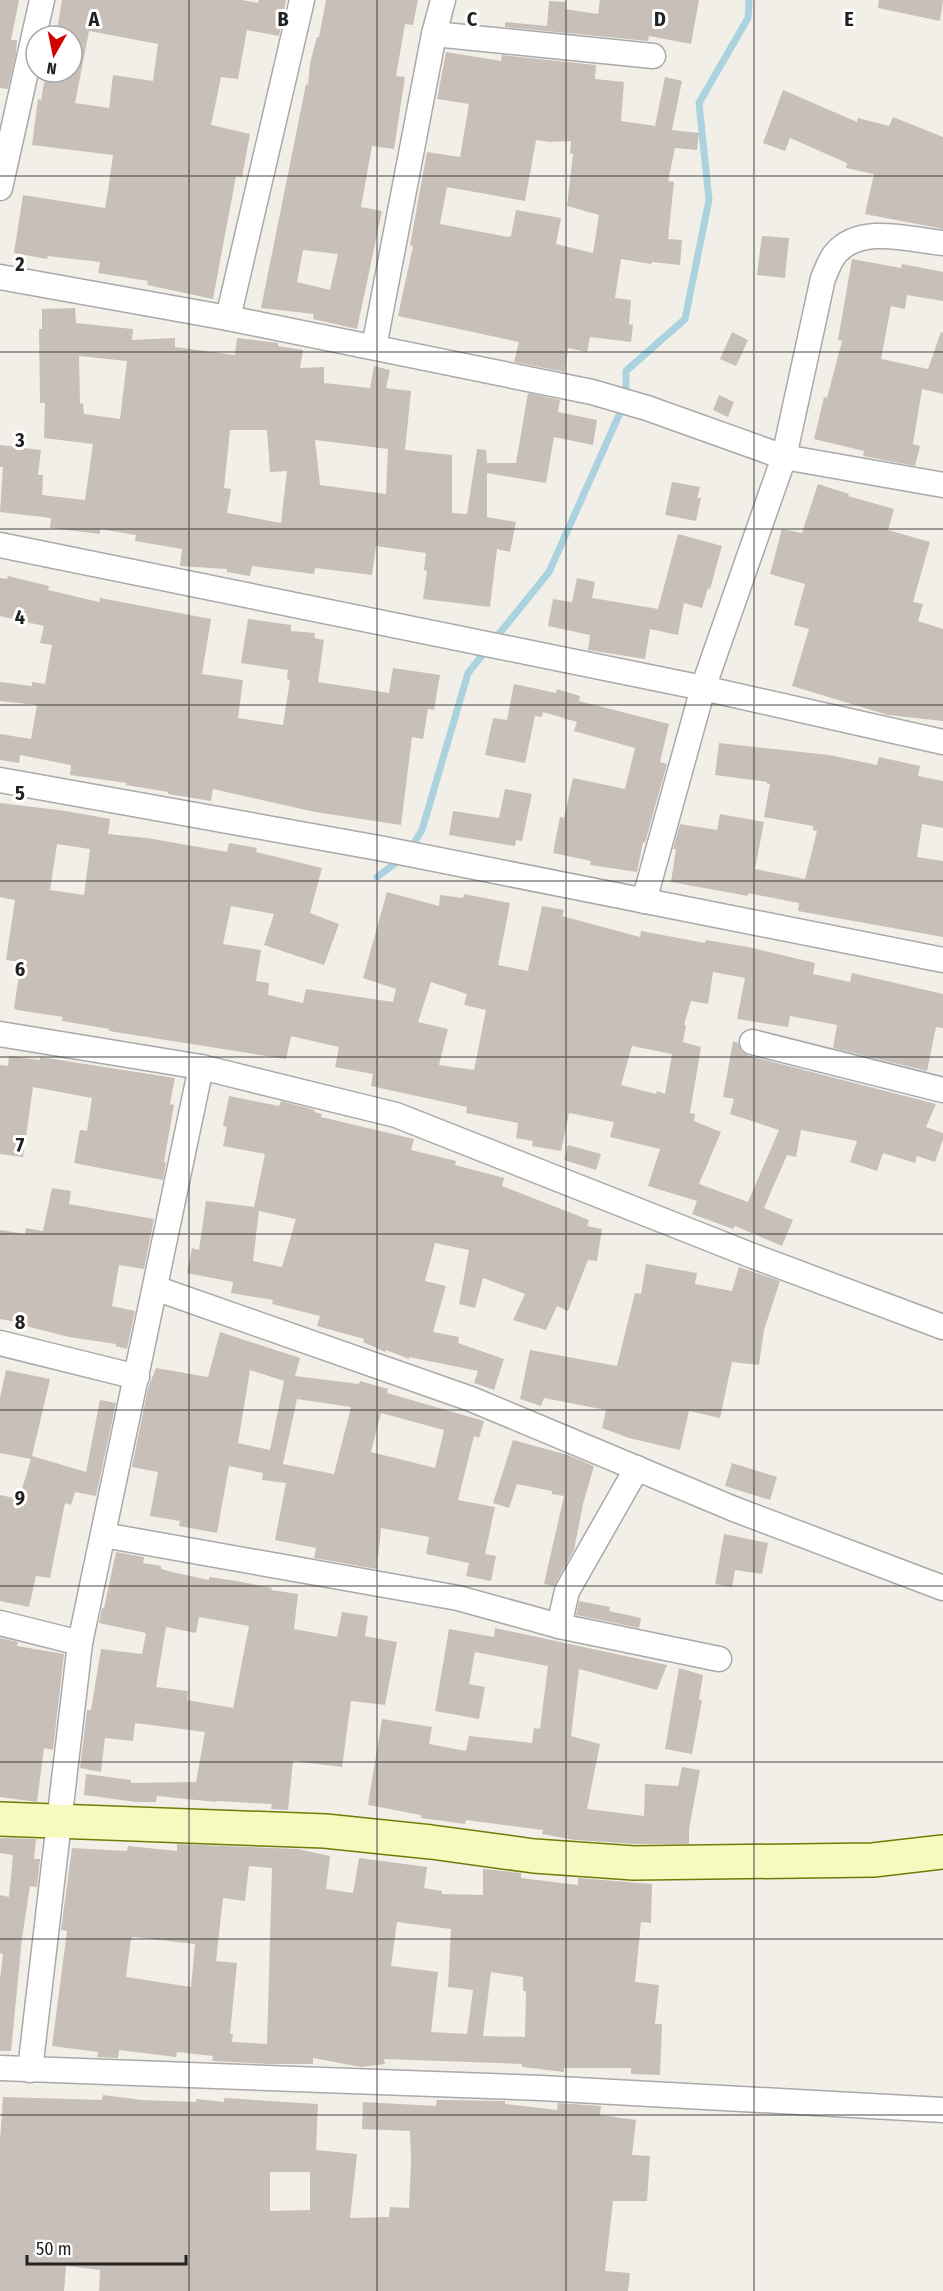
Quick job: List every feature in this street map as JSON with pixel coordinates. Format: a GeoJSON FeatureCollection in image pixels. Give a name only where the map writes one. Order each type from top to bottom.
{"type":"FeatureCollection","features":[{"type":"Feature","properties":{"kind":"main road"},"geometry":{"type":"LineString","coordinates":[[0,1819],[325,1831],[534,1856],[634,1863],[873,1860],[943,1852]]}},
{"type":"Feature","properties":{"kind":"street"},"geometry":{"type":"LineString","coordinates":[[0,188],[42,0]]}},
{"type":"Feature","properties":{"kind":"street"},"geometry":{"type":"LineString","coordinates":[[228,318],[302,0]]}},
{"type":"Feature","properties":{"kind":"street"},"geometry":{"type":"LineString","coordinates":[[374,348],[434,34],[443,0]]}},
{"type":"Feature","properties":{"kind":"street"},"geometry":{"type":"LineString","coordinates":[[434,34],[653,56]]}},
{"type":"Feature","properties":{"kind":"street"},"geometry":{"type":"LineString","coordinates":[[644,901],[703,688],[784,458],[823,278],[836,253],[853,240],[873,236],[943,243]]}},
{"type":"Feature","properties":{"kind":"street"},"geometry":{"type":"LineString","coordinates":[[0,277],[228,318],[592,392],[647,408],[784,458],[943,485]]}},
{"type":"Feature","properties":{"kind":"street"},"geometry":{"type":"LineString","coordinates":[[0,546],[703,688],[943,742]]}},
{"type":"Feature","properties":{"kind":"street"},"geometry":{"type":"LineString","coordinates":[[0,780],[384,849],[943,960]]}},
{"type":"Feature","properties":{"kind":"street"},"geometry":{"type":"LineString","coordinates":[[0,1034],[201,1067],[396,1115],[753,1256],[943,1327]]}},
{"type":"Feature","properties":{"kind":"street"},"geometry":{"type":"LineString","coordinates":[[752,1042],[943,1090]]}},
{"type":"Feature","properties":{"kind":"street"},"geometry":{"type":"LineString","coordinates":[[30,2070],[80,1643],[201,1067]]}},
{"type":"Feature","properties":{"kind":"street"},"geometry":{"type":"LineString","coordinates":[[155,1288],[471,1399],[734,1509],[943,1588]]}},
{"type":"Feature","properties":{"kind":"street"},"geometry":{"type":"LineString","coordinates":[[0,1343],[137,1377]]}},
{"type":"Feature","properties":{"kind":"street"},"geometry":{"type":"LineString","coordinates":[[560,1626],[567,1591],[637,1468]]}},
{"type":"Feature","properties":{"kind":"street"},"geometry":{"type":"LineString","coordinates":[[103,1535],[458,1598],[560,1626],[719,1659]]}},
{"type":"Feature","properties":{"kind":"street"},"geometry":{"type":"LineString","coordinates":[[0,1623],[80,1643]]}},
{"type":"Feature","properties":{"kind":"street"},"geometry":{"type":"LineString","coordinates":[[0,2068],[541,2088],[943,2110]]}},
{"type":"Feature","properties":{"kind":"building"},"geometry":{"type":"Polygon","coordinates":[[[0,0],[19,0],[11,40],[17,40],[16,53],[8,89],[0,88],[0,0]]]}},
{"type":"Feature","properties":{"kind":"building"},"geometry":{"type":"Polygon","coordinates":[[[62,0],[242,0],[258,3],[259,0],[286,0],[279,36],[247,30],[238,79],[221,77],[211,125],[250,134],[242,177],[236,176],[213,299],[147,285],[148,281],[98,273],[100,262],[48,256],[47,259],[14,253],[23,195],[105,208],[113,155],[32,145],[38,99],[41,100],[44,84],[79,84],[75,103],[109,108],[113,75],[153,81],[158,44],[89,31],[84,57],[84,24],[58,24],[62,0]]]}},
{"type":"Feature","properties":{"kind":"building"},"geometry":{"type":"Polygon","coordinates":[[[326,0],[418,0],[413,25],[405,24],[396,76],[405,77],[394,149],[372,146],[361,207],[382,211],[357,329],[313,319],[314,314],[261,308],[306,84],[308,85],[310,63],[317,37],[319,37],[326,0]],[[303,250],[297,282],[330,290],[338,254],[303,250]]]}},
{"type":"Feature","properties":{"kind":"building"},"geometry":{"type":"Polygon","coordinates":[[[600,0],[699,0],[691,44],[649,36],[648,41],[505,27],[505,22],[547,26],[549,1],[566,2],[565,9],[598,14],[600,0]]]}},
{"type":"Feature","properties":{"kind":"building"},"geometry":{"type":"Polygon","coordinates":[[[879,0],[943,0],[940,21],[878,8],[879,0]]]}},
{"type":"Feature","properties":{"kind":"building"},"geometry":{"type":"Polygon","coordinates":[[[446,52],[501,61],[502,55],[596,65],[595,79],[624,82],[621,121],[655,126],[665,77],[682,81],[672,130],[699,133],[697,150],[675,148],[668,181],[674,182],[668,239],[682,240],[680,265],[652,262],[651,264],[621,259],[615,298],[631,300],[629,324],[633,325],[631,342],[590,337],[587,352],[568,348],[565,372],[514,362],[519,342],[398,316],[413,246],[410,245],[427,152],[460,157],[469,104],[437,99],[446,52]],[[536,140],[525,201],[447,187],[440,224],[508,237],[511,236],[516,210],[561,218],[556,244],[593,253],[599,215],[567,206],[573,154],[570,153],[571,141],[536,140]]]}},
{"type":"Feature","properties":{"kind":"building"},"geometry":{"type":"Polygon","coordinates":[[[783,90],[857,122],[858,118],[889,126],[893,117],[943,137],[943,229],[865,214],[874,174],[846,168],[847,163],[790,138],[785,151],[763,143],[783,90]]]}},
{"type":"Feature","properties":{"kind":"building"},"geometry":{"type":"Polygon","coordinates":[[[762,236],[789,238],[785,278],[757,275],[762,236]]]}},
{"type":"Feature","properties":{"kind":"building"},"geometry":{"type":"Polygon","coordinates":[[[852,259],[901,268],[902,264],[943,272],[943,301],[907,295],[905,309],[891,306],[881,359],[928,369],[941,332],[943,333],[943,394],[922,389],[913,444],[920,446],[915,466],[863,456],[864,451],[814,439],[824,397],[827,398],[842,341],[838,340],[852,259]]]}},
{"type":"Feature","properties":{"kind":"building"},"geometry":{"type":"Polygon","coordinates":[[[75,308],[76,323],[133,329],[132,340],[175,338],[175,347],[235,355],[237,338],[278,343],[278,346],[303,350],[300,368],[324,367],[324,383],[370,388],[374,366],[390,370],[386,388],[411,391],[405,450],[452,455],[452,513],[467,514],[477,449],[486,450],[487,463],[516,463],[528,393],[560,400],[558,412],[597,420],[593,445],[554,437],[546,483],[487,473],[487,517],[516,522],[510,552],[497,549],[490,607],[423,599],[427,571],[424,570],[426,553],[376,546],[372,575],[315,568],[314,574],[252,566],[250,576],[227,572],[227,569],[180,566],[182,549],[135,541],[136,535],[100,529],[100,534],[50,528],[51,518],[0,512],[3,467],[0,467],[0,445],[41,450],[38,475],[43,475],[42,495],[85,500],[93,444],[44,438],[45,403],[40,403],[39,329],[42,329],[42,309],[75,308]],[[79,356],[80,404],[83,403],[84,414],[120,419],[127,361],[79,356]],[[230,430],[224,488],[231,489],[227,513],[281,523],[287,471],[270,472],[267,430],[230,430]],[[315,440],[320,485],[386,494],[388,449],[315,440]]]}},
{"type":"Feature","properties":{"kind":"building"},"geometry":{"type":"Polygon","coordinates":[[[732,332],[748,340],[736,366],[720,359],[732,332]]]}},
{"type":"Feature","properties":{"kind":"building"},"geometry":{"type":"Polygon","coordinates":[[[719,395],[734,402],[728,417],[713,410],[719,395]]]}},
{"type":"Feature","properties":{"kind":"building"},"geometry":{"type":"Polygon","coordinates":[[[672,482],[700,487],[697,498],[701,498],[696,521],[665,515],[672,482]]]}},
{"type":"Feature","properties":{"kind":"building"},"geometry":{"type":"Polygon","coordinates":[[[818,484],[849,494],[848,496],[894,509],[888,530],[930,542],[913,602],[923,604],[918,621],[943,629],[943,721],[888,715],[792,686],[809,629],[794,625],[805,584],[770,574],[782,529],[802,533],[818,484]]]}},
{"type":"Feature","properties":{"kind":"building"},"geometry":{"type":"Polygon","coordinates":[[[678,534],[722,546],[702,608],[684,603],[678,635],[650,629],[645,659],[588,650],[590,635],[548,626],[553,599],[572,602],[577,578],[595,582],[592,598],[658,609],[678,534]]]}},
{"type":"Feature","properties":{"kind":"building"},"geometry":{"type":"Polygon","coordinates":[[[8,576],[49,586],[48,590],[99,602],[100,598],[211,619],[202,674],[243,680],[238,718],[283,725],[290,680],[287,679],[288,670],[241,663],[248,619],[291,625],[291,631],[315,633],[314,638],[324,640],[318,682],[389,693],[393,668],[440,675],[434,710],[428,709],[423,739],[412,737],[401,825],[315,812],[213,789],[211,801],[168,794],[168,792],[126,785],[127,783],[70,775],[71,765],[20,755],[19,763],[0,760],[0,734],[31,739],[37,705],[0,701],[0,682],[32,686],[32,682],[45,684],[52,645],[40,643],[44,626],[0,616],[0,578],[7,579],[8,576]]]}},
{"type":"Feature","properties":{"kind":"building"},"geometry":{"type":"Polygon","coordinates":[[[514,684],[556,693],[557,689],[580,696],[579,701],[669,724],[660,762],[667,764],[645,843],[643,842],[637,872],[590,865],[591,861],[553,853],[560,817],[564,818],[573,778],[625,789],[635,748],[574,731],[577,722],[543,712],[542,717],[535,716],[525,763],[485,755],[493,718],[507,720],[514,684]]]}},
{"type":"Feature","properties":{"kind":"building"},"geometry":{"type":"Polygon","coordinates":[[[719,743],[829,755],[877,765],[879,757],[920,766],[918,776],[943,781],[943,828],[922,824],[917,857],[943,861],[943,937],[798,911],[799,903],[671,882],[676,849],[673,849],[680,824],[717,830],[720,814],[764,822],[755,869],[805,879],[817,831],[813,830],[813,826],[764,817],[770,784],[767,782],[715,775],[719,743]]]}},
{"type":"Feature","properties":{"kind":"building"},"geometry":{"type":"Polygon","coordinates":[[[505,789],[532,794],[522,841],[516,840],[515,846],[449,835],[453,811],[499,818],[505,789]]]}},
{"type":"Feature","properties":{"kind":"building"},"geometry":{"type":"Polygon","coordinates":[[[0,803],[110,819],[108,834],[147,838],[227,852],[229,843],[257,848],[256,852],[322,868],[310,913],[339,924],[324,965],[264,945],[274,914],[231,906],[223,944],[261,950],[256,981],[269,983],[268,995],[303,1003],[306,989],[393,1002],[396,989],[363,978],[387,892],[439,906],[440,895],[463,898],[464,894],[510,903],[498,965],[528,971],[542,906],[564,910],[562,916],[640,937],[641,931],[705,943],[706,940],[748,947],[815,963],[813,974],[850,982],[852,973],[943,994],[943,1028],[936,1027],[927,1071],[833,1048],[837,1025],[790,1016],[788,1027],[737,1019],[745,978],[713,972],[708,1004],[691,1001],[684,1025],[686,1025],[683,1042],[701,1047],[690,1113],[695,1114],[694,1121],[721,1132],[699,1184],[748,1202],[779,1130],[730,1114],[734,1099],[723,1097],[733,1041],[738,1043],[742,1052],[749,1056],[936,1104],[926,1127],[943,1133],[943,1139],[935,1162],[917,1156],[915,1163],[883,1153],[877,1171],[850,1162],[857,1141],[801,1130],[796,1157],[787,1155],[764,1208],[793,1220],[782,1246],[735,1226],[733,1229],[692,1214],[697,1201],[648,1186],[660,1149],[610,1137],[614,1122],[569,1113],[561,1151],[532,1146],[533,1141],[516,1138],[518,1123],[466,1113],[467,1107],[371,1086],[373,1074],[335,1067],[339,1047],[291,1036],[286,1059],[109,1031],[109,1029],[62,1021],[63,1017],[17,1010],[14,1008],[21,962],[6,960],[15,900],[0,897],[0,803]],[[57,844],[50,890],[84,895],[90,849],[57,844]],[[431,982],[418,1022],[448,1029],[439,1065],[474,1070],[486,1010],[464,1005],[467,994],[431,982]],[[632,1046],[621,1085],[656,1094],[657,1091],[665,1094],[672,1054],[632,1046]]]}},
{"type":"Feature","properties":{"kind":"building"},"geometry":{"type":"Polygon","coordinates":[[[9,1056],[40,1060],[40,1057],[175,1078],[170,1104],[174,1105],[163,1180],[74,1163],[80,1130],[87,1131],[92,1098],[33,1087],[23,1157],[0,1154],[0,1065],[8,1066],[9,1056]]]}},
{"type":"Feature","properties":{"kind":"building"},"geometry":{"type":"Polygon","coordinates":[[[229,1096],[279,1106],[281,1101],[315,1110],[314,1112],[322,1114],[321,1117],[414,1139],[411,1150],[456,1161],[455,1165],[504,1178],[502,1186],[589,1220],[587,1226],[602,1229],[597,1261],[588,1260],[568,1311],[557,1306],[546,1330],[513,1320],[525,1294],[483,1278],[475,1308],[459,1304],[469,1250],[435,1243],[425,1281],[446,1286],[433,1332],[459,1337],[458,1343],[504,1359],[494,1390],[474,1383],[478,1371],[409,1357],[409,1359],[386,1350],[385,1352],[363,1342],[364,1339],[317,1326],[320,1316],[272,1304],[273,1300],[231,1293],[233,1282],[187,1273],[192,1248],[199,1250],[206,1201],[254,1207],[265,1154],[223,1146],[227,1127],[223,1126],[229,1096]],[[259,1211],[253,1261],[282,1267],[296,1219],[259,1211]]]}},
{"type":"Feature","properties":{"kind":"building"},"geometry":{"type":"Polygon","coordinates":[[[568,1145],[601,1154],[596,1170],[564,1160],[568,1145]]]}},
{"type":"Feature","properties":{"kind":"building"},"geometry":{"type":"Polygon","coordinates":[[[52,1188],[71,1191],[69,1204],[154,1219],[144,1269],[119,1265],[112,1306],[135,1311],[127,1349],[115,1346],[116,1344],[69,1337],[26,1326],[27,1324],[0,1319],[0,1230],[25,1234],[26,1228],[43,1231],[52,1188]]]}},
{"type":"Feature","properties":{"kind":"building"},"geometry":{"type":"Polygon","coordinates":[[[646,1264],[697,1273],[695,1284],[732,1291],[739,1267],[780,1281],[764,1330],[759,1365],[732,1362],[720,1418],[689,1411],[680,1450],[629,1438],[602,1428],[606,1410],[544,1398],[541,1406],[520,1399],[530,1350],[617,1366],[635,1293],[641,1294],[646,1264]]]}},
{"type":"Feature","properties":{"kind":"building"},"geometry":{"type":"Polygon","coordinates":[[[220,1332],[300,1358],[295,1376],[359,1384],[360,1381],[388,1389],[387,1393],[484,1421],[479,1438],[474,1436],[458,1500],[495,1507],[485,1554],[496,1556],[491,1581],[466,1576],[469,1563],[426,1554],[429,1537],[381,1528],[377,1569],[314,1558],[316,1548],[275,1540],[286,1483],[262,1480],[263,1473],[229,1466],[217,1533],[179,1526],[180,1521],[150,1516],[158,1472],[132,1467],[148,1388],[156,1368],[208,1377],[220,1332]],[[250,1370],[238,1443],[270,1450],[284,1381],[250,1370]],[[297,1399],[283,1464],[334,1474],[351,1407],[297,1399]],[[381,1413],[371,1452],[435,1468],[444,1430],[381,1413]]]}},
{"type":"Feature","properties":{"kind":"building"},"geometry":{"type":"Polygon","coordinates":[[[6,1370],[50,1379],[32,1456],[86,1472],[100,1400],[116,1403],[96,1496],[75,1492],[71,1505],[65,1503],[50,1578],[36,1576],[29,1607],[0,1601],[0,1495],[19,1499],[31,1459],[0,1453],[0,1398],[6,1370]]]}},
{"type":"Feature","properties":{"kind":"building"},"geometry":{"type":"Polygon","coordinates":[[[513,1440],[568,1455],[594,1466],[583,1504],[574,1550],[554,1586],[544,1584],[564,1496],[552,1494],[552,1491],[517,1484],[509,1508],[493,1503],[513,1440]]]}},
{"type":"Feature","properties":{"kind":"building"},"geometry":{"type":"Polygon","coordinates":[[[732,1463],[777,1477],[770,1500],[725,1486],[732,1463]]]}},
{"type":"Feature","properties":{"kind":"building"},"geometry":{"type":"Polygon","coordinates":[[[724,1534],[768,1543],[762,1574],[735,1570],[732,1587],[715,1584],[724,1534]]]}},
{"type":"Feature","properties":{"kind":"building"},"geometry":{"type":"Polygon","coordinates":[[[116,1552],[144,1557],[143,1563],[161,1566],[161,1569],[176,1573],[209,1580],[209,1577],[237,1581],[298,1594],[294,1629],[337,1637],[342,1612],[368,1616],[365,1636],[397,1642],[385,1705],[351,1701],[342,1767],[293,1761],[288,1810],[271,1809],[272,1804],[216,1802],[157,1796],[156,1802],[136,1802],[84,1795],[86,1774],[131,1780],[131,1783],[196,1782],[205,1732],[135,1723],[133,1741],[105,1738],[101,1772],[80,1768],[87,1710],[91,1710],[101,1649],[142,1654],[146,1633],[99,1623],[102,1608],[104,1608],[116,1552]],[[199,1617],[196,1633],[166,1627],[156,1687],[188,1691],[187,1700],[233,1708],[249,1626],[199,1617]]]}},
{"type":"Feature","properties":{"kind":"building"},"geometry":{"type":"Polygon","coordinates":[[[579,1601],[610,1607],[609,1611],[641,1618],[639,1628],[576,1615],[579,1601]]]}},
{"type":"Feature","properties":{"kind":"building"},"geometry":{"type":"Polygon","coordinates":[[[495,1628],[667,1665],[657,1690],[579,1669],[571,1736],[600,1744],[587,1809],[644,1816],[645,1784],[678,1786],[682,1767],[700,1770],[689,1829],[689,1844],[635,1844],[575,1840],[542,1834],[543,1830],[466,1820],[465,1824],[421,1818],[421,1815],[368,1805],[382,1719],[432,1727],[429,1744],[466,1751],[469,1736],[532,1743],[534,1728],[540,1729],[548,1666],[475,1652],[469,1684],[485,1687],[479,1719],[435,1711],[449,1629],[494,1637],[495,1628]]]}},
{"type":"Feature","properties":{"kind":"building"},"geometry":{"type":"Polygon","coordinates":[[[0,1638],[18,1642],[17,1646],[64,1654],[53,1750],[44,1748],[37,1802],[0,1797],[0,1638]]]}},
{"type":"Feature","properties":{"kind":"building"},"geometry":{"type":"Polygon","coordinates":[[[679,1668],[703,1675],[699,1700],[702,1700],[692,1754],[665,1749],[679,1668]]]}},
{"type":"Feature","properties":{"kind":"building"},"geometry":{"type":"Polygon","coordinates":[[[0,1838],[36,1839],[34,1859],[40,1859],[37,1887],[30,1886],[22,1938],[11,2051],[0,2051],[0,1979],[3,1954],[0,1953],[0,1895],[9,1897],[13,1855],[0,1853],[0,1838]]]}},
{"type":"Feature","properties":{"kind":"building"},"geometry":{"type":"Polygon","coordinates":[[[177,1844],[298,1849],[330,1856],[326,1889],[353,1893],[359,1858],[427,1867],[424,1888],[442,1891],[442,1894],[483,1895],[483,1869],[521,1873],[521,1878],[578,1885],[578,1878],[652,1884],[651,1923],[641,1922],[635,1982],[659,1985],[655,2024],[662,2024],[660,2075],[631,2074],[631,2068],[564,2068],[564,2072],[522,2067],[522,2064],[384,2059],[385,2064],[361,2067],[313,2058],[313,2064],[270,2064],[212,2061],[213,2056],[177,2052],[176,2057],[119,2050],[118,2058],[97,2057],[98,2052],[52,2046],[67,1931],[61,1930],[72,1848],[127,1851],[128,1846],[177,1851],[177,1844]],[[249,1866],[245,1901],[223,1898],[216,1961],[237,1963],[230,2034],[233,2034],[232,2042],[267,2044],[272,1868],[249,1866]],[[397,1922],[391,1966],[438,1972],[431,2032],[467,2034],[473,1990],[448,1987],[451,1929],[397,1922]],[[131,1938],[126,1977],[191,1987],[195,1944],[131,1938]],[[491,1972],[483,2036],[525,2037],[526,1991],[523,1991],[523,1977],[491,1972]]]}},
{"type":"Feature","properties":{"kind":"building"},"geometry":{"type":"Polygon","coordinates":[[[103,2095],[142,2100],[196,2102],[196,2099],[224,2102],[224,2098],[318,2104],[316,2150],[357,2154],[350,2218],[389,2217],[390,2207],[409,2208],[410,2131],[362,2129],[363,2102],[436,2106],[437,2100],[505,2101],[505,2104],[557,2110],[558,2103],[601,2106],[600,2115],[636,2120],[632,2155],[650,2156],[647,2201],[613,2201],[605,2271],[630,2273],[628,2291],[99,2291],[100,2270],[66,2266],[64,2291],[0,2291],[0,2141],[3,2097],[102,2100],[103,2095]],[[270,2172],[270,2211],[310,2210],[310,2172],[270,2172]]]}},
{"type":"Feature","properties":{"kind":"waterway"},"geometry":{"type":"LineString","coordinates":[[626,396],[626,371],[685,319],[709,200],[699,103],[748,18],[749,0]]}},
{"type":"Feature","properties":{"kind":"waterway"},"geometry":{"type":"LineString","coordinates":[[495,639],[549,572],[623,406]]}},
{"type":"Feature","properties":{"kind":"waterway"},"geometry":{"type":"LineString","coordinates":[[411,848],[422,830],[468,673],[488,648]]}},
{"type":"Feature","properties":{"kind":"waterway"},"geometry":{"type":"LineString","coordinates":[[377,877],[401,859]]}}]}
